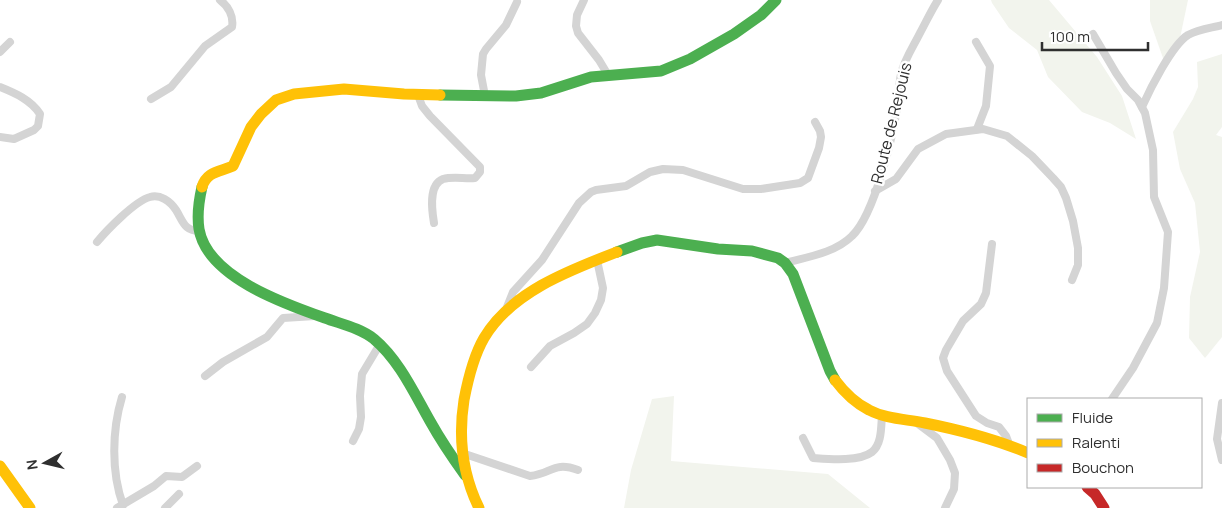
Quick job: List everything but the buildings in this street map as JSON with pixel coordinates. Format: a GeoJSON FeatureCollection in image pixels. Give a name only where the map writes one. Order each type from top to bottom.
{"type":"FeatureCollection","features":[{"type":"Feature","properties":{"kind":"street"},"geometry":{"type":"LineString","coordinates":[[151,99],[170,88],[205,46],[232,27],[229,9],[220,0]]}},
{"type":"Feature","properties":{"kind":"street"},"geometry":{"type":"LineString","coordinates":[[584,0],[577,15],[576,26],[578,33],[608,75]]}},
{"type":"Feature","properties":{"kind":"street"},"geometry":{"type":"LineString","coordinates":[[479,508],[465,475],[444,446],[406,378],[380,344],[354,328],[254,288],[233,276],[210,253],[200,231],[198,216],[203,184],[207,176],[232,166],[251,127],[261,114],[276,100],[294,94],[344,89],[418,95],[516,96],[541,93],[591,77],[661,71],[680,64],[734,34],[761,15],[776,0]]}},
{"type":"Feature","properties":{"kind":"street","name":"Route de Rejouis"},"geometry":{"type":"LineString","coordinates":[[786,263],[833,249],[852,236],[870,206],[894,124],[900,75],[930,11],[938,0]]}},
{"type":"Feature","properties":{"kind":"street"},"geometry":{"type":"LineString","coordinates":[[485,96],[481,75],[483,54],[506,25],[517,2]]}},
{"type":"Feature","properties":{"kind":"street"},"geometry":{"type":"LineString","coordinates":[[1142,107],[1166,62],[1182,39],[1196,31],[1222,25]]}},
{"type":"Feature","properties":{"kind":"street"},"geometry":{"type":"LineString","coordinates":[[1094,34],[1126,89],[1138,100],[1145,113],[1153,150],[1154,197],[1168,232],[1164,288],[1157,323],[1133,368],[1113,398]]}},
{"type":"Feature","properties":{"kind":"street"},"geometry":{"type":"LineString","coordinates":[[0,52],[10,42]]}},
{"type":"Feature","properties":{"kind":"street"},"geometry":{"type":"LineString","coordinates":[[976,42],[990,66],[986,106],[976,128]]}},
{"type":"Feature","properties":{"kind":"street"},"geometry":{"type":"LineString","coordinates":[[0,87],[14,92],[26,100],[40,114],[38,126],[34,130],[14,139],[0,137]]}},
{"type":"Feature","properties":{"kind":"street"},"geometry":{"type":"LineString","coordinates":[[418,95],[422,106],[430,116],[480,166],[480,172],[475,178],[444,179],[439,182],[431,205],[434,223]]}},
{"type":"Feature","properties":{"kind":"street"},"geometry":{"type":"LineString","coordinates":[[504,314],[513,292],[542,260],[579,203],[590,192],[626,186],[650,172],[663,169],[683,170],[743,189],[761,189],[800,183],[808,178],[819,148],[820,131],[816,122]]}},
{"type":"Feature","properties":{"kind":"street"},"geometry":{"type":"LineString","coordinates":[[875,191],[896,179],[918,149],[946,134],[976,128],[994,132],[1014,140],[1061,187],[1071,211],[1076,236],[1078,265],[1072,280]]}},
{"type":"Feature","properties":{"kind":"street"},"geometry":{"type":"LineString","coordinates":[[97,242],[113,223],[148,197],[167,200],[176,210],[186,228],[200,231]]}},
{"type":"Feature","properties":{"kind":"street"},"geometry":{"type":"LineString","coordinates":[[465,475],[462,452],[462,420],[465,394],[484,338],[504,314],[530,293],[559,276],[642,244],[661,241],[772,255],[786,263],[793,274],[824,357],[838,385],[848,396],[862,406],[882,415],[970,432],[1027,452]]}},
{"type":"Feature","properties":{"kind":"street"},"geometry":{"type":"LineString","coordinates":[[992,244],[986,292],[981,304],[963,322],[943,358],[947,371],[976,416],[987,423],[999,427],[1009,444]]}},
{"type":"Feature","properties":{"kind":"street"},"geometry":{"type":"LineString","coordinates":[[531,367],[550,346],[587,324],[595,314],[601,300],[603,288],[597,260]]}},
{"type":"Feature","properties":{"kind":"street"},"geometry":{"type":"LineString","coordinates":[[205,376],[223,362],[267,337],[284,318],[320,316]]}},
{"type":"Feature","properties":{"kind":"street"},"geometry":{"type":"LineString","coordinates":[[353,442],[359,429],[361,417],[362,374],[380,344]]}},
{"type":"Feature","properties":{"kind":"street"},"geometry":{"type":"LineString","coordinates":[[120,506],[114,433],[116,417],[122,397]]}},
{"type":"Feature","properties":{"kind":"street"},"geometry":{"type":"LineString","coordinates":[[1222,403],[1217,439],[1222,460]]}},
{"type":"Feature","properties":{"kind":"street"},"geometry":{"type":"LineString","coordinates":[[803,438],[813,458],[829,460],[856,458],[871,453],[877,445],[881,432],[882,415]]}},
{"type":"Feature","properties":{"kind":"street"},"geometry":{"type":"LineString","coordinates":[[913,420],[937,438],[955,473],[954,489],[945,508]]}},
{"type":"Feature","properties":{"kind":"street"},"geometry":{"type":"LineString","coordinates":[[462,452],[505,466],[525,475],[539,474],[560,466],[578,470]]}},
{"type":"Feature","properties":{"kind":"street"},"geometry":{"type":"LineString","coordinates":[[0,466],[30,508]]}},
{"type":"Feature","properties":{"kind":"street"},"geometry":{"type":"LineString","coordinates":[[120,506],[154,486],[166,476],[182,477],[197,466]]}},
{"type":"Feature","properties":{"kind":"street"},"geometry":{"type":"LineString","coordinates":[[1088,488],[1095,494],[1104,508]]}},
{"type":"Feature","properties":{"kind":"street"},"geometry":{"type":"LineString","coordinates":[[165,508],[178,494]]}},
{"type":"Feature","properties":{"kind":"shaded area"},"geometry":{"type":"Polygon","coordinates":[[[991,0],[1049,0],[1097,57],[1122,96],[1136,139],[1110,123],[1082,112],[1048,77],[1037,50],[1009,28],[991,0]]]}},
{"type":"Feature","properties":{"kind":"shaded area"},"geometry":{"type":"Polygon","coordinates":[[[1150,0],[1188,0],[1180,38],[1164,61],[1150,21],[1150,0]]]}},
{"type":"Feature","properties":{"kind":"shaded area"},"geometry":{"type":"Polygon","coordinates":[[[1222,54],[1222,127],[1216,135],[1222,137],[1222,337],[1205,358],[1189,338],[1190,297],[1200,252],[1195,203],[1180,169],[1173,132],[1198,87],[1197,62],[1222,54]]]}},
{"type":"Feature","properties":{"kind":"shaded area"},"geometry":{"type":"Polygon","coordinates":[[[674,396],[671,461],[828,474],[870,508],[624,508],[631,470],[652,399],[674,396]]]}},
{"type":"Feature","properties":{"kind":"traffic: fast"},"geometry":{"type":"LineString","coordinates":[[440,95],[516,96],[541,93],[591,77],[661,71],[690,59],[734,34],[761,15],[776,0]]}},
{"type":"Feature","properties":{"kind":"traffic: fast"},"geometry":{"type":"LineString","coordinates":[[202,187],[198,219],[199,229],[205,246],[216,261],[232,275],[270,296],[357,329],[374,339],[383,347],[398,367],[465,475]]}},
{"type":"Feature","properties":{"kind":"traffic: fast"},"geometry":{"type":"LineString","coordinates":[[617,252],[657,240],[718,249],[752,251],[778,258],[785,263],[793,274],[835,380]]}},
{"type":"Feature","properties":{"kind":"traffic: slow"},"geometry":{"type":"LineString","coordinates":[[202,187],[211,175],[233,166],[251,127],[276,100],[294,94],[344,89],[440,95]]}},
{"type":"Feature","properties":{"kind":"traffic: slow"},"geometry":{"type":"LineString","coordinates":[[479,508],[465,468],[461,428],[469,376],[484,338],[510,308],[543,284],[617,252]]}},
{"type":"Feature","properties":{"kind":"traffic: slow"},"geometry":{"type":"LineString","coordinates":[[835,380],[854,401],[876,413],[964,432],[1003,443],[1027,453]]}},
{"type":"Feature","properties":{"kind":"traffic: slow"},"geometry":{"type":"LineString","coordinates":[[0,466],[30,508]]}},
{"type":"Feature","properties":{"kind":"traffic: jam"},"geometry":{"type":"LineString","coordinates":[[1088,488],[1095,494],[1104,508]]}}]}
